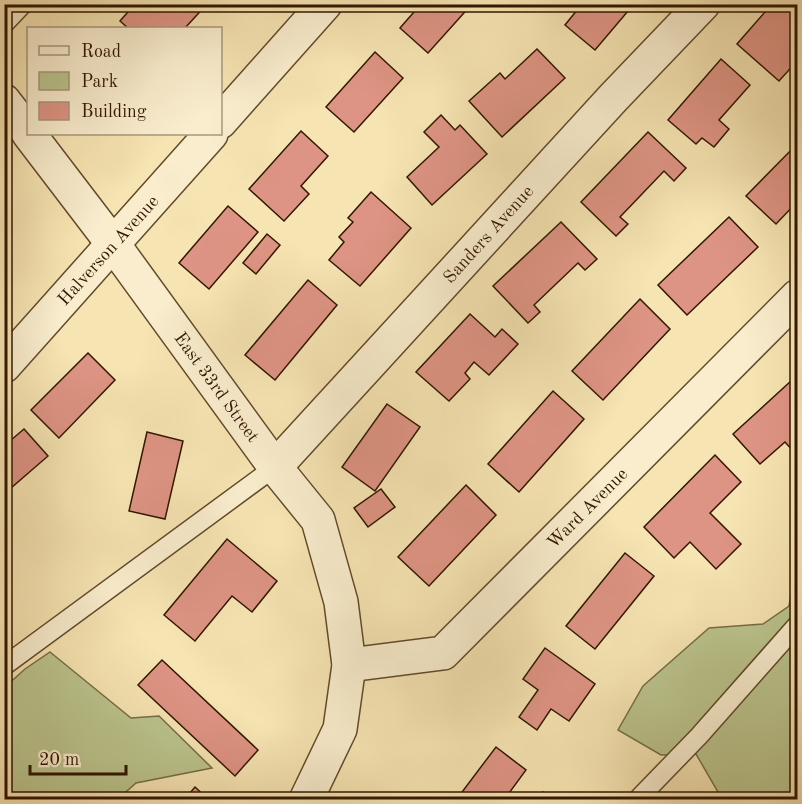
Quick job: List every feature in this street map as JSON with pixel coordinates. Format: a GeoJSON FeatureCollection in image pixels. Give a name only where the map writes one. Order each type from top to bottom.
{"type":"FeatureCollection","features":[{"type":"Feature","properties":{"kind":"street"},"geometry":{"type":"LineString","coordinates":[[222,120],[324,4]]}},
{"type":"Feature","properties":{"kind":"street","name":"Sanders Avenue"},"geometry":{"type":"LineString","coordinates":[[275,467],[614,97],[703,4]]}},
{"type":"Feature","properties":{"kind":"street","name":"East 33rd Street"},"geometry":{"type":"LineString","coordinates":[[4,101],[27,130]]}},
{"type":"Feature","properties":{"kind":"street","name":"East 33rd Street"},"geometry":{"type":"LineString","coordinates":[[31,135],[275,467],[318,520],[341,602],[349,665],[340,729],[306,800]]}},
{"type":"Feature","properties":{"kind":"street","name":"Halverson Avenue"},"geometry":{"type":"LineString","coordinates":[[4,366],[210,135]]}},
{"type":"Feature","properties":{"kind":"street","name":"Ward Avenue"},"geometry":{"type":"LineString","coordinates":[[349,665],[443,653],[798,296]]}},
{"type":"Feature","properties":{"kind":"lane"},"geometry":{"type":"LineString","coordinates":[[4,24],[23,4]]}},
{"type":"Feature","properties":{"kind":"lane"},"geometry":{"type":"LineString","coordinates":[[4,666],[275,467]]}},
{"type":"Feature","properties":{"kind":"lane"},"geometry":{"type":"LineString","coordinates":[[637,800],[699,735],[798,624]]}},
{"type":"Feature","properties":{"kind":"green space"},"geometry":{"type":"Polygon","coordinates":[[[797,563],[797,799],[722,799],[696,754],[661,755],[618,730],[643,686],[709,628],[763,624],[789,606],[797,563]]]}},
{"type":"Feature","properties":{"kind":"green space"},"geometry":{"type":"Polygon","coordinates":[[[50,652],[131,718],[159,716],[212,768],[136,783],[118,799],[5,799],[5,687],[25,669],[50,652]]]}},
{"type":"Feature","properties":{"kind":"building"},"geometry":{"type":"Polygon","coordinates":[[[135,4],[207,4],[186,27],[127,27],[120,21],[135,4]]]}},
{"type":"Feature","properties":{"kind":"building"},"geometry":{"type":"Polygon","coordinates":[[[421,4],[472,4],[428,53],[400,28],[421,4]]]}},
{"type":"Feature","properties":{"kind":"building"},"geometry":{"type":"Polygon","coordinates":[[[582,4],[634,4],[595,50],[565,25],[582,4]]]}},
{"type":"Feature","properties":{"kind":"building"},"geometry":{"type":"Polygon","coordinates":[[[772,4],[798,4],[798,40],[791,47],[798,52],[798,60],[779,81],[737,44],[772,4]]]}},
{"type":"Feature","properties":{"kind":"building"},"geometry":{"type":"Polygon","coordinates":[[[537,49],[565,78],[502,137],[469,101],[500,73],[505,79],[537,49]]]}},
{"type":"Feature","properties":{"kind":"building"},"geometry":{"type":"Polygon","coordinates":[[[375,52],[403,78],[354,132],[326,107],[375,52]]]}},
{"type":"Feature","properties":{"kind":"building"},"geometry":{"type":"Polygon","coordinates":[[[721,59],[750,85],[719,120],[729,129],[714,147],[702,138],[696,144],[668,120],[721,59]]]}},
{"type":"Feature","properties":{"kind":"building"},"geometry":{"type":"Polygon","coordinates":[[[441,115],[455,130],[460,125],[487,154],[432,205],[407,177],[439,147],[424,132],[441,115]]]}},
{"type":"Feature","properties":{"kind":"building"},"geometry":{"type":"Polygon","coordinates":[[[301,131],[328,156],[301,186],[309,194],[284,221],[249,189],[301,131]]]}},
{"type":"Feature","properties":{"kind":"building"},"geometry":{"type":"Polygon","coordinates":[[[648,132],[686,168],[674,181],[664,171],[620,217],[628,224],[616,236],[581,202],[648,132]]]}},
{"type":"Feature","properties":{"kind":"building"},"geometry":{"type":"Polygon","coordinates":[[[798,143],[798,201],[776,224],[746,196],[798,143]]]}},
{"type":"Feature","properties":{"kind":"building"},"geometry":{"type":"Polygon","coordinates":[[[371,192],[411,228],[360,286],[329,260],[344,242],[339,237],[353,222],[348,218],[371,192]]]}},
{"type":"Feature","properties":{"kind":"building"},"geometry":{"type":"Polygon","coordinates":[[[228,206],[258,232],[209,289],[179,263],[228,206]]]}},
{"type":"Feature","properties":{"kind":"building"},"geometry":{"type":"Polygon","coordinates":[[[729,217],[758,247],[687,315],[658,285],[729,217]]]}},
{"type":"Feature","properties":{"kind":"building"},"geometry":{"type":"Polygon","coordinates":[[[561,222],[597,259],[585,270],[578,263],[534,305],[540,312],[528,323],[493,286],[561,222]]]}},
{"type":"Feature","properties":{"kind":"building"},"geometry":{"type":"Polygon","coordinates":[[[267,234],[280,245],[256,274],[243,263],[267,234]]]}},
{"type":"Feature","properties":{"kind":"building"},"geometry":{"type":"Polygon","coordinates":[[[308,280],[337,305],[275,380],[245,355],[308,280]]]}},
{"type":"Feature","properties":{"kind":"building"},"geometry":{"type":"Polygon","coordinates":[[[640,299],[670,329],[603,400],[572,371],[640,299]]]}},
{"type":"Feature","properties":{"kind":"building"},"geometry":{"type":"Polygon","coordinates":[[[470,314],[495,337],[502,329],[518,344],[489,375],[474,362],[465,373],[470,379],[449,401],[416,372],[470,314]]]}},
{"type":"Feature","properties":{"kind":"building"},"geometry":{"type":"Polygon","coordinates":[[[88,353],[115,380],[59,438],[31,410],[88,353]]]}},
{"type":"Feature","properties":{"kind":"building"},"geometry":{"type":"Polygon","coordinates":[[[791,381],[798,388],[798,451],[795,453],[785,442],[760,464],[733,434],[791,381]]]}},
{"type":"Feature","properties":{"kind":"building"},"geometry":{"type":"Polygon","coordinates":[[[553,391],[584,419],[519,492],[488,464],[553,391]]]}},
{"type":"Feature","properties":{"kind":"building"},"geometry":{"type":"Polygon","coordinates":[[[387,404],[420,427],[375,491],[342,467],[387,404]]]}},
{"type":"Feature","properties":{"kind":"building"},"geometry":{"type":"Polygon","coordinates":[[[24,429],[48,456],[4,494],[4,446],[24,429]]]}},
{"type":"Feature","properties":{"kind":"building"},"geometry":{"type":"Polygon","coordinates":[[[147,432],[183,441],[165,519],[129,511],[147,432]]]}},
{"type":"Feature","properties":{"kind":"building"},"geometry":{"type":"Polygon","coordinates":[[[715,455],[741,482],[710,513],[741,544],[716,569],[690,542],[674,558],[644,527],[715,455]]]}},
{"type":"Feature","properties":{"kind":"building"},"geometry":{"type":"Polygon","coordinates":[[[466,485],[496,515],[429,586],[398,557],[466,485]]]}},
{"type":"Feature","properties":{"kind":"building"},"geometry":{"type":"Polygon","coordinates":[[[381,489],[395,507],[368,527],[354,508],[381,489]]]}},
{"type":"Feature","properties":{"kind":"building"},"geometry":{"type":"Polygon","coordinates":[[[227,539],[277,581],[252,612],[232,596],[195,641],[164,615],[227,539]]]}},
{"type":"Feature","properties":{"kind":"building"},"geometry":{"type":"Polygon","coordinates":[[[625,553],[654,576],[595,649],[566,626],[625,553]]]}},
{"type":"Feature","properties":{"kind":"building"},"geometry":{"type":"Polygon","coordinates":[[[545,648],[595,684],[569,721],[551,709],[537,730],[519,717],[538,690],[523,679],[545,648]]]}},
{"type":"Feature","properties":{"kind":"building"},"geometry":{"type":"Polygon","coordinates":[[[162,660],[258,750],[235,776],[138,685],[162,660]]]}},
{"type":"Feature","properties":{"kind":"building"},"geometry":{"type":"Polygon","coordinates":[[[496,747],[526,770],[504,800],[456,800],[496,747]]]}},
{"type":"Feature","properties":{"kind":"building"},"geometry":{"type":"Polygon","coordinates":[[[195,787],[209,800],[184,800],[195,787]]]}},
{"type":"Feature","properties":{"kind":"building"},"geometry":{"type":"Polygon","coordinates":[[[543,792],[550,800],[536,800],[543,792]]]}}]}
